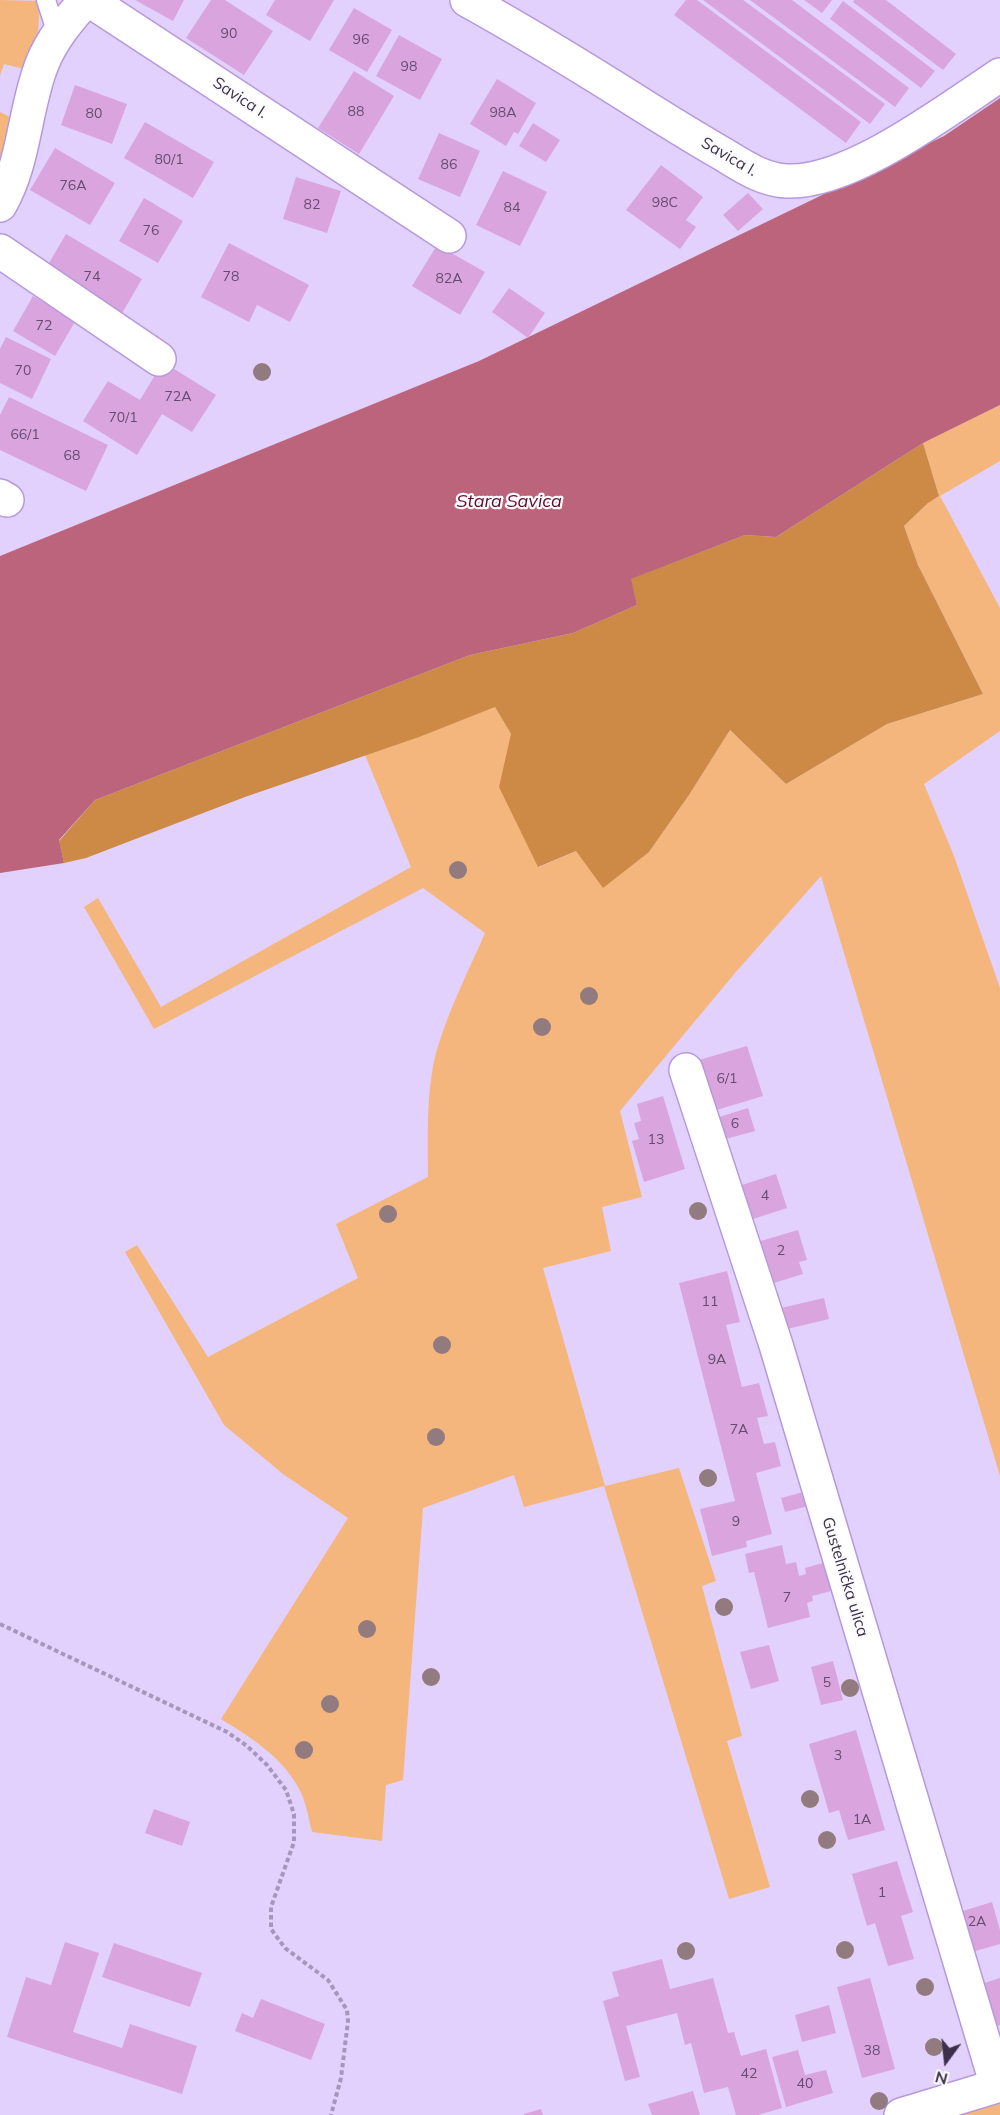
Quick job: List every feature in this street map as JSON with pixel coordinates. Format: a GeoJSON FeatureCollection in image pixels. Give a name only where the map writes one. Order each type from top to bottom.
{"type":"FeatureCollection","features":[{"type":"Feature","properties":{"kind":"street","name":"Savica I."},"geometry":{"type":"LineString","coordinates":[[0,205],[21,152],[42,65],[57,34],[87,0],[449,236]]}},
{"type":"Feature","properties":{"kind":"street","name":"Savica I."},"geometry":{"type":"LineString","coordinates":[[467,0],[531,36],[762,177],[787,181],[841,171],[934,118],[1000,75]]}},
{"type":"Feature","properties":{"kind":"street"},"geometry":{"type":"LineString","coordinates":[[0,252],[159,359]]}},
{"type":"Feature","properties":{"kind":"street","name":"Gustelnička ulica"},"geometry":{"type":"LineString","coordinates":[[686,1070],[776,1345],[999,2086]]}},
{"type":"Feature","properties":{"kind":"street"},"geometry":{"type":"LineString","coordinates":[[901,2115],[999,2086]]}},
{"type":"Feature","properties":{"kind":"lane"},"geometry":{"type":"LineString","coordinates":[[46,0],[57,34]]}},
{"type":"Feature","properties":{"kind":"path"},"geometry":{"type":"LineString","coordinates":[[0,1624],[227,1732],[247,1746],[278,1778],[289,1799],[295,1824],[294,1842],[271,1907],[271,1929],[285,1948],[328,1980],[347,2010],[348,2020],[341,2078],[331,2115]]}},
{"type":"Feature","properties":{"kind":"shaded area"},"geometry":{"type":"Polygon","coordinates":[[[0,0],[40,1],[38,33],[24,69],[4,64],[0,76],[0,0]]]}},
{"type":"Feature","properties":{"kind":"shaded area"},"geometry":{"type":"Polygon","coordinates":[[[0,112],[12,118],[0,167],[0,112]]]}},
{"type":"Feature","properties":{"kind":"shaded area"},"geometry":{"type":"Polygon","coordinates":[[[1000,405],[1000,461],[940,496],[1000,608],[1000,731],[924,784],[954,856],[1000,988],[1000,1476],[821,876],[735,973],[620,1111],[642,1197],[602,1207],[611,1251],[543,1268],[605,1486],[679,1468],[716,1581],[702,1586],[742,1736],[727,1741],[770,1887],[729,1899],[604,1486],[524,1507],[514,1475],[423,1508],[403,1780],[386,1785],[382,1841],[312,1832],[303,1797],[283,1766],[264,1748],[221,1719],[348,1518],[283,1474],[224,1425],[125,1252],[137,1245],[208,1357],[358,1278],[336,1224],[428,1177],[429,1099],[436,1053],[452,1007],[485,933],[423,888],[154,1029],[84,907],[98,898],[161,1007],[411,867],[365,755],[495,707],[511,734],[539,867],[576,851],[649,852],[730,730],[786,784],[887,724],[983,694],[918,565],[904,526],[928,503],[939,496],[923,443],[1000,405]]]}},
{"type":"Feature","properties":{"kind":"shaded area"},"geometry":{"type":"Polygon","coordinates":[[[923,443],[939,496],[928,503],[904,526],[918,565],[983,694],[887,724],[786,784],[730,730],[649,852],[603,888],[576,851],[538,867],[499,787],[511,734],[495,707],[419,737],[245,797],[86,858],[64,863],[59,841],[95,800],[470,655],[573,633],[637,605],[630,579],[745,535],[776,537],[923,443]]]}},
{"type":"Feature","properties":{"kind":"shaded area"},"geometry":{"type":"Polygon","coordinates":[[[1000,2094],[1000,2115],[927,2115],[1000,2094]]]}},
{"type":"Feature","properties":{"kind":"water","name":"Stara Savica"},"geometry":{"type":"Polygon","coordinates":[[[1000,98],[1000,405],[923,443],[776,537],[745,535],[631,579],[637,605],[573,633],[470,655],[95,800],[59,840],[64,863],[0,873],[0,556],[479,361],[944,136],[1000,98]]]}},
{"type":"Feature","properties":{"kind":"building"},"geometry":{"type":"Polygon","coordinates":[[[135,0],[184,0],[173,21],[135,0]]]}},
{"type":"Feature","properties":{"kind":"building"},"geometry":{"type":"Polygon","coordinates":[[[211,0],[225,0],[273,31],[244,75],[186,38],[211,0]]]}},
{"type":"Feature","properties":{"kind":"building"},"geometry":{"type":"Polygon","coordinates":[[[275,0],[334,0],[310,41],[266,15],[275,0]]]}},
{"type":"Feature","properties":{"kind":"building"},"geometry":{"type":"Polygon","coordinates":[[[686,0],[697,0],[861,122],[846,143],[674,15],[686,0]]]}},
{"type":"Feature","properties":{"kind":"building"},"geometry":{"type":"Polygon","coordinates":[[[703,0],[743,0],[885,104],[870,124],[703,0]]]}},
{"type":"Feature","properties":{"kind":"building"},"geometry":{"type":"Polygon","coordinates":[[[750,0],[792,0],[909,88],[895,107],[750,0]]]}},
{"type":"Feature","properties":{"kind":"building"},"geometry":{"type":"Polygon","coordinates":[[[804,0],[832,0],[822,13],[804,0]]]}},
{"type":"Feature","properties":{"kind":"building"},"geometry":{"type":"Polygon","coordinates":[[[854,0],[886,0],[956,54],[943,70],[853,2],[854,0]]]}},
{"type":"Feature","properties":{"kind":"building"},"geometry":{"type":"Polygon","coordinates":[[[843,1],[935,71],[921,88],[830,19],[843,1]]]}},
{"type":"Feature","properties":{"kind":"building"},"geometry":{"type":"Polygon","coordinates":[[[354,8],[392,30],[367,72],[329,50],[354,8]]]}},
{"type":"Feature","properties":{"kind":"building"},"geometry":{"type":"Polygon","coordinates":[[[399,35],[442,59],[420,100],[376,76],[399,35]]]}},
{"type":"Feature","properties":{"kind":"building"},"geometry":{"type":"Polygon","coordinates":[[[354,71],[394,96],[359,154],[318,128],[354,71]]]}},
{"type":"Feature","properties":{"kind":"building"},"geometry":{"type":"Polygon","coordinates":[[[497,79],[536,103],[518,134],[514,132],[506,146],[470,124],[497,79]]]}},
{"type":"Feature","properties":{"kind":"building"},"geometry":{"type":"Polygon","coordinates":[[[75,85],[127,104],[112,144],[61,125],[75,85]]]}},
{"type":"Feature","properties":{"kind":"building"},"geometry":{"type":"Polygon","coordinates":[[[145,122],[214,162],[193,198],[124,158],[145,122]]]}},
{"type":"Feature","properties":{"kind":"building"},"geometry":{"type":"Polygon","coordinates":[[[533,123],[560,140],[546,162],[519,146],[533,123]]]}},
{"type":"Feature","properties":{"kind":"building"},"geometry":{"type":"Polygon","coordinates":[[[439,133],[480,151],[460,197],[418,179],[439,133]]]}},
{"type":"Feature","properties":{"kind":"building"},"geometry":{"type":"Polygon","coordinates":[[[55,148],[115,183],[90,225],[30,190],[55,148]]]}},
{"type":"Feature","properties":{"kind":"building"},"geometry":{"type":"Polygon","coordinates":[[[661,165],[703,197],[686,220],[696,227],[680,249],[626,210],[661,165]]]}},
{"type":"Feature","properties":{"kind":"building"},"geometry":{"type":"Polygon","coordinates":[[[503,171],[547,192],[520,246],[476,225],[503,171]]]}},
{"type":"Feature","properties":{"kind":"building"},"geometry":{"type":"Polygon","coordinates":[[[296,177],[341,191],[327,233],[283,219],[296,177]]]}},
{"type":"Feature","properties":{"kind":"building"},"geometry":{"type":"Polygon","coordinates":[[[748,193],[763,209],[738,231],[723,215],[748,193]]]}},
{"type":"Feature","properties":{"kind":"building"},"geometry":{"type":"Polygon","coordinates":[[[144,198],[183,221],[158,263],[119,241],[144,198]]]}},
{"type":"Feature","properties":{"kind":"building"},"geometry":{"type":"Polygon","coordinates":[[[66,234],[142,279],[118,320],[42,275],[66,234]]]}},
{"type":"Feature","properties":{"kind":"building"},"geometry":{"type":"Polygon","coordinates":[[[229,243],[309,285],[290,322],[257,305],[249,322],[201,297],[229,243]]]}},
{"type":"Feature","properties":{"kind":"building"},"geometry":{"type":"Polygon","coordinates":[[[437,245],[485,272],[460,315],[412,286],[437,245]]]}},
{"type":"Feature","properties":{"kind":"building"},"geometry":{"type":"Polygon","coordinates":[[[509,288],[545,313],[528,338],[492,312],[509,288]]]}},
{"type":"Feature","properties":{"kind":"building"},"geometry":{"type":"Polygon","coordinates":[[[33,296],[76,320],[55,356],[13,331],[33,296]]]}},
{"type":"Feature","properties":{"kind":"building"},"geometry":{"type":"Polygon","coordinates":[[[6,337],[51,359],[32,399],[0,383],[0,349],[6,337]]]}},
{"type":"Feature","properties":{"kind":"building"},"geometry":{"type":"Polygon","coordinates":[[[163,362],[216,395],[192,432],[162,414],[137,455],[83,421],[108,381],[140,400],[163,362]]]}},
{"type":"Feature","properties":{"kind":"building"},"geometry":{"type":"Polygon","coordinates":[[[9,397],[108,445],[86,491],[0,450],[0,415],[9,397]]]}},
{"type":"Feature","properties":{"kind":"building"},"geometry":{"type":"Polygon","coordinates":[[[747,1046],[763,1096],[707,1113],[692,1062],[747,1046]]]}},
{"type":"Feature","properties":{"kind":"building"},"geometry":{"type":"Polygon","coordinates":[[[663,1096],[685,1169],[644,1182],[632,1141],[639,1139],[634,1123],[641,1121],[637,1104],[663,1096]]]}},
{"type":"Feature","properties":{"kind":"building"},"geometry":{"type":"Polygon","coordinates":[[[748,1108],[755,1131],[722,1140],[716,1118],[748,1108]]]}},
{"type":"Feature","properties":{"kind":"building"},"geometry":{"type":"Polygon","coordinates":[[[776,1174],[787,1208],[753,1219],[742,1185],[776,1174]]]}},
{"type":"Feature","properties":{"kind":"building"},"geometry":{"type":"Polygon","coordinates":[[[798,1230],[807,1260],[799,1262],[803,1274],[767,1285],[754,1243],[798,1230]]]}},
{"type":"Feature","properties":{"kind":"building"},"geometry":{"type":"Polygon","coordinates":[[[727,1271],[740,1322],[726,1325],[742,1387],[759,1383],[768,1416],[757,1418],[764,1444],[775,1442],[781,1466],[756,1473],[772,1534],[746,1541],[747,1547],[712,1556],[700,1509],[735,1501],[679,1283],[727,1271]]]}},
{"type":"Feature","properties":{"kind":"building"},"geometry":{"type":"Polygon","coordinates":[[[824,1298],[829,1319],[783,1330],[777,1309],[824,1298]]]}},
{"type":"Feature","properties":{"kind":"building"},"geometry":{"type":"Polygon","coordinates":[[[804,1492],[808,1506],[785,1512],[781,1498],[804,1492]]]}},
{"type":"Feature","properties":{"kind":"building"},"geometry":{"type":"Polygon","coordinates":[[[782,1545],[786,1564],[796,1562],[799,1576],[806,1574],[805,1568],[823,1563],[831,1591],[812,1596],[813,1601],[807,1603],[810,1617],[768,1628],[754,1572],[749,1573],[745,1554],[782,1545]]]}},
{"type":"Feature","properties":{"kind":"building"},"geometry":{"type":"Polygon","coordinates":[[[769,1645],[779,1681],[751,1689],[740,1652],[769,1645]]]}},
{"type":"Feature","properties":{"kind":"building"},"geometry":{"type":"Polygon","coordinates":[[[833,1661],[843,1700],[821,1705],[811,1667],[833,1661]]]}},
{"type":"Feature","properties":{"kind":"building"},"geometry":{"type":"Polygon","coordinates":[[[856,1730],[885,1830],[848,1840],[839,1810],[829,1813],[809,1744],[856,1730]]]}},
{"type":"Feature","properties":{"kind":"building"},"geometry":{"type":"Polygon","coordinates":[[[154,1809],[190,1822],[182,1846],[145,1833],[154,1809]]]}},
{"type":"Feature","properties":{"kind":"building"},"geometry":{"type":"Polygon","coordinates":[[[897,1861],[913,1912],[901,1916],[914,1959],[888,1966],[875,1923],[867,1926],[852,1874],[897,1861]]]}},
{"type":"Feature","properties":{"kind":"building"},"geometry":{"type":"Polygon","coordinates":[[[992,1902],[1000,1930],[1000,1944],[965,1954],[953,1914],[992,1902]]]}},
{"type":"Feature","properties":{"kind":"building"},"geometry":{"type":"Polygon","coordinates":[[[65,1942],[99,1953],[73,2032],[122,2048],[130,2024],[197,2046],[182,2094],[7,2037],[26,1977],[51,1985],[65,1942]]]}},
{"type":"Feature","properties":{"kind":"building"},"geometry":{"type":"Polygon","coordinates":[[[114,1943],[202,1973],[190,2007],[102,1977],[114,1943]]]}},
{"type":"Feature","properties":{"kind":"building"},"geometry":{"type":"Polygon","coordinates":[[[662,1959],[670,1989],[713,1978],[728,2033],[734,2032],[741,2056],[766,2049],[782,2108],[758,2115],[736,2115],[728,2087],[704,2093],[691,2043],[685,2045],[677,2013],[626,2026],[640,2077],[625,2081],[603,2001],[619,1996],[612,1972],[662,1959]]]}},
{"type":"Feature","properties":{"kind":"building"},"geometry":{"type":"Polygon","coordinates":[[[870,1978],[895,2069],[862,2078],[837,1987],[870,1978]]]}},
{"type":"Feature","properties":{"kind":"building"},"geometry":{"type":"Polygon","coordinates":[[[1000,1978],[1000,2025],[988,2029],[975,1986],[1000,1978]]]}},
{"type":"Feature","properties":{"kind":"building"},"geometry":{"type":"Polygon","coordinates":[[[261,1999],[325,2024],[311,2060],[235,2031],[242,2013],[253,2018],[261,1999]]]}},
{"type":"Feature","properties":{"kind":"building"},"geometry":{"type":"Polygon","coordinates":[[[829,2005],[836,2033],[802,2042],[795,2015],[829,2005]]]}},
{"type":"Feature","properties":{"kind":"building"},"geometry":{"type":"Polygon","coordinates":[[[798,2050],[805,2075],[826,2070],[833,2093],[786,2107],[772,2057],[798,2050]]]}},
{"type":"Feature","properties":{"kind":"building"},"geometry":{"type":"Polygon","coordinates":[[[693,2091],[700,2115],[652,2115],[648,2104],[693,2091]]]}},
{"type":"Feature","properties":{"kind":"building"},"geometry":{"type":"Polygon","coordinates":[[[541,2109],[543,2115],[524,2115],[524,2114],[541,2109]]]}}]}
